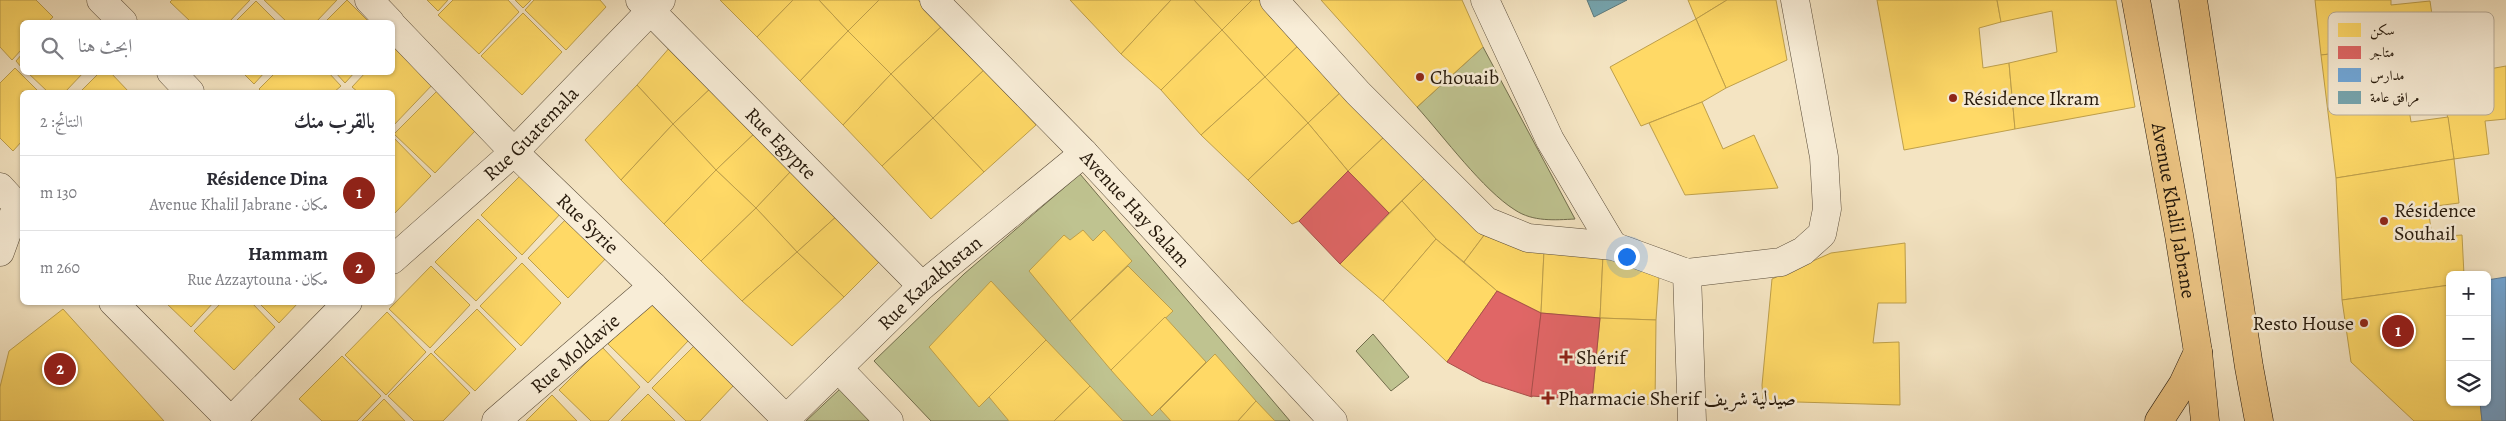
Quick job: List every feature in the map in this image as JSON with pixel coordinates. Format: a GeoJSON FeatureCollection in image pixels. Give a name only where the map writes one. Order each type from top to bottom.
{"type":"FeatureCollection","features":[{"type":"Feature","properties":{"kind":"main road","name":"Avenue Khalil Jabrane"},"geometry":{"type":"LineString","coordinates":[[2136,0],[2198,352],[2205,421]]}},
{"type":"Feature","properties":{"kind":"main road"},"geometry":{"type":"LineString","coordinates":[[2193,0],[2248,367],[2259,421]]}},
{"type":"Feature","properties":{"kind":"main road"},"geometry":{"type":"LineString","coordinates":[[2159,421],[2182,384],[2198,352]]}},
{"type":"Feature","properties":{"kind":"street"},"geometry":{"type":"LineString","coordinates":[[101,0],[121,20]]}},
{"type":"Feature","properties":{"kind":"street","name":"Rue Syrie"},"geometry":{"type":"LineString","coordinates":[[369,0],[387,20]]}},
{"type":"Feature","properties":{"kind":"street","name":"Avenue Hay Salam"},"geometry":{"type":"LineString","coordinates":[[934,0],[1084,153],[1333,421]]}},
{"type":"Feature","properties":{"kind":"street"},"geometry":{"type":"LineString","coordinates":[[1274,0],[1358,93],[1486,221],[1528,238],[1612,246],[1687,273],[1782,262],[1803,251],[1822,234],[1827,209],[1824,157],[1795,0]]}},
{"type":"Feature","properties":{"kind":"street"},"geometry":{"type":"LineString","coordinates":[[1485,0],[1550,140],[1612,246]]}},
{"type":"Feature","properties":{"kind":"street","name":"Rue Guatemala"},"geometry":{"type":"LineString","coordinates":[[395,257],[514,152],[650,4]]}},
{"type":"Feature","properties":{"kind":"street","name":"Rue Egypte"},"geometry":{"type":"LineString","coordinates":[[650,4],[922,286]]}},
{"type":"Feature","properties":{"kind":"street","name":"Rue Syrie"},"geometry":{"type":"LineString","coordinates":[[395,28],[514,152],[653,286],[784,420]]}},
{"type":"Feature","properties":{"kind":"street"},"geometry":{"type":"LineString","coordinates":[[174,75],[188,90]]}},
{"type":"Feature","properties":{"kind":"street","name":"Rue Kazakhstan"},"geometry":{"type":"LineString","coordinates":[[784,420],[922,286],[1084,153]]}},
{"type":"Feature","properties":{"kind":"street"},"geometry":{"type":"LineString","coordinates":[[0,252],[13,201]]}},
{"type":"Feature","properties":{"kind":"street"},"geometry":{"type":"LineString","coordinates":[[1687,273],[1692,421]]}},
{"type":"Feature","properties":{"kind":"street","name":"Rue Moldavie"},"geometry":{"type":"LineString","coordinates":[[496,421],[653,286]]}},
{"type":"Feature","properties":{"kind":"street"},"geometry":{"type":"LineString","coordinates":[[116,305],[231,421],[345,305]]}},
{"type":"Feature","properties":{"kind":"street"},"geometry":{"type":"LineString","coordinates":[[838,368],[889,421]]}},
{"type":"Feature","properties":{"kind":"green space"},"geometry":{"type":"Polygon","coordinates":[[[1483,47],[1575,219],[1552,220],[1529,217],[1515,210],[1477,177],[1417,107],[1483,47]]]}},
{"type":"Feature","properties":{"kind":"green space"},"geometry":{"type":"Polygon","coordinates":[[[1080,174],[1290,421],[931,421],[874,361],[964,274],[1080,174]]]}},
{"type":"Feature","properties":{"kind":"green space"},"geometry":{"type":"Polygon","coordinates":[[[1373,334],[1409,377],[1391,391],[1356,351],[1373,334]]]}},
{"type":"Feature","properties":{"kind":"green space"},"geometry":{"type":"Polygon","coordinates":[[[841,388],[872,421],[806,421],[841,388]]]}},
{"type":"Feature","properties":{"kind":"building: سكن"},"geometry":{"type":"Polygon","coordinates":[[[0,0],[36,0],[53,17],[50,20],[20,20],[20,51],[12,60],[0,47],[0,0]]]}},
{"type":"Feature","properties":{"kind":"building: سكن"},"geometry":{"type":"Polygon","coordinates":[[[172,0],[250,0],[231,20],[189,20],[170,2],[172,0]]]}},
{"type":"Feature","properties":{"kind":"building: سكن"},"geometry":{"type":"Polygon","coordinates":[[[264,0],[337,0],[318,20],[285,20],[264,0]]]}},
{"type":"Feature","properties":{"kind":"building: سكن"},"geometry":{"type":"Polygon","coordinates":[[[347,0],[367,20],[327,20],[347,0]]]}},
{"type":"Feature","properties":{"kind":"building: سكن"},"geometry":{"type":"Polygon","coordinates":[[[427,0],[448,0],[438,11],[427,0]]]}},
{"type":"Feature","properties":{"kind":"building: سكن"},"geometry":{"type":"Polygon","coordinates":[[[453,0],[508,0],[519,12],[479,54],[438,15],[453,0]]]}},
{"type":"Feature","properties":{"kind":"building: سكن"},"geometry":{"type":"Polygon","coordinates":[[[515,0],[531,0],[523,8],[515,0]]]}},
{"type":"Feature","properties":{"kind":"building: سكن"},"geometry":{"type":"Polygon","coordinates":[[[534,0],[600,0],[606,7],[566,50],[525,10],[534,0]]]}},
{"type":"Feature","properties":{"kind":"building: سكن"},"geometry":{"type":"Polygon","coordinates":[[[720,0],[793,0],[757,37],[720,0]]]}},
{"type":"Feature","properties":{"kind":"building: سكن"},"geometry":{"type":"Polygon","coordinates":[[[793,0],[819,0],[848,31],[800,81],[757,37],[793,0]]]}},
{"type":"Feature","properties":{"kind":"building: سكن"},"geometry":{"type":"Polygon","coordinates":[[[819,0],[879,0],[848,31],[819,0]]]}},
{"type":"Feature","properties":{"kind":"building: سكن"},"geometry":{"type":"Polygon","coordinates":[[[879,0],[918,0],[943,25],[891,74],[848,31],[879,0]]]}},
{"type":"Feature","properties":{"kind":"building: سكن"},"geometry":{"type":"Polygon","coordinates":[[[1070,0],[1171,0],[1121,54],[1070,0]]]}},
{"type":"Feature","properties":{"kind":"building: سكن"},"geometry":{"type":"Polygon","coordinates":[[[1171,0],[1194,0],[1222,30],[1161,90],[1121,54],[1171,0]]]}},
{"type":"Feature","properties":{"kind":"building: سكن"},"geometry":{"type":"Polygon","coordinates":[[[1194,0],[1252,0],[1222,30],[1194,0]]]}},
{"type":"Feature","properties":{"kind":"building: سكن"},"geometry":{"type":"Polygon","coordinates":[[[1252,0],[1259,0],[1300,44],[1265,77],[1222,30],[1252,0]]]}},
{"type":"Feature","properties":{"kind":"building: سكن","name":"Chouaib"},"geometry":{"type":"Polygon","coordinates":[[[1321,0],[1462,0],[1483,47],[1417,107],[1321,0]]]}},
{"type":"Feature","properties":{"kind":"building: سكن"},"geometry":{"type":"Polygon","coordinates":[[[1688,0],[1727,0],[1696,19],[1688,0]]]}},
{"type":"Feature","properties":{"kind":"building: سكن"},"geometry":{"type":"Polygon","coordinates":[[[1727,0],[1776,0],[1787,60],[1726,88],[1696,19],[1727,0]]]}},
{"type":"Feature","properties":{"kind":"building: سكن","name":"Résidence Ikram"},"geometry":{"type":"Polygon","coordinates":[[[1877,0],[1997,0],[2001,22],[1979,28],[1983,68],[2009,63],[2015,129],[1904,150],[1877,0]]]}},
{"type":"Feature","properties":{"kind":"building: سكن"},"geometry":{"type":"Polygon","coordinates":[[[1997,0],[2116,0],[2135,107],[2015,129],[2009,63],[2057,52],[2052,11],[2001,22],[1997,0]]]}},
{"type":"Feature","properties":{"kind":"building: سكن"},"geometry":{"type":"Polygon","coordinates":[[[2315,0],[2391,0],[2391,5],[2430,1],[2432,12],[2328,12],[2328,54],[2321,55],[2315,0]]]}},
{"type":"Feature","properties":{"kind":"building: سكن"},"geometry":{"type":"Polygon","coordinates":[[[256,1],[275,20],[237,20],[256,1]]]}},
{"type":"Feature","properties":{"kind":"building: سكن"},"geometry":{"type":"Polygon","coordinates":[[[523,13],[562,52],[522,95],[481,56],[523,13]]]}},
{"type":"Feature","properties":{"kind":"building: سكن"},"geometry":{"type":"Polygon","coordinates":[[[1696,19],[1726,88],[1702,102],[1641,126],[1610,67],[1696,19]]]}},
{"type":"Feature","properties":{"kind":"building: سكن"},"geometry":{"type":"Polygon","coordinates":[[[943,25],[984,70],[933,118],[891,74],[943,25]]]}},
{"type":"Feature","properties":{"kind":"building: سكن"},"geometry":{"type":"Polygon","coordinates":[[[1222,30],[1265,77],[1201,135],[1161,90],[1222,30]]]}},
{"type":"Feature","properties":{"kind":"building: سكن"},"geometry":{"type":"Polygon","coordinates":[[[848,31],[891,74],[843,125],[800,81],[848,31]]]}},
{"type":"Feature","properties":{"kind":"building: سكن"},"geometry":{"type":"Polygon","coordinates":[[[395,44],[434,83],[395,124],[395,90],[356,90],[352,87],[363,75],[395,75],[395,44]]]}},
{"type":"Feature","properties":{"kind":"building: سكن"},"geometry":{"type":"Polygon","coordinates":[[[1300,44],[1341,92],[1308,123],[1265,77],[1300,44]]]}},
{"type":"Feature","properties":{"kind":"building: سكن"},"geometry":{"type":"Polygon","coordinates":[[[671,46],[713,86],[673,124],[637,85],[671,46]]]}},
{"type":"Feature","properties":{"kind":"building: سكن"},"geometry":{"type":"Polygon","coordinates":[[[2328,54],[2328,112],[2321,55],[2328,54]]]}},
{"type":"Feature","properties":{"kind":"building: سكن"},"geometry":{"type":"Polygon","coordinates":[[[20,56],[20,66],[16,61],[20,56]]]}},
{"type":"Feature","properties":{"kind":"building: سكن"},"geometry":{"type":"Polygon","coordinates":[[[2506,66],[2506,119],[2485,121],[2489,154],[2454,159],[2447,115],[2494,115],[2494,68],[2506,66]]]}},
{"type":"Feature","properties":{"kind":"building: سكن"},"geometry":{"type":"Polygon","coordinates":[[[15,68],[37,90],[20,90],[20,143],[13,151],[0,138],[0,83],[15,68]]]}},
{"type":"Feature","properties":{"kind":"building: سكن"},"geometry":{"type":"Polygon","coordinates":[[[984,70],[1036,125],[984,172],[933,118],[984,70]]]}},
{"type":"Feature","properties":{"kind":"building: سكن"},"geometry":{"type":"Polygon","coordinates":[[[891,74],[933,118],[882,166],[843,125],[891,74]]]}},
{"type":"Feature","properties":{"kind":"building: سكن"},"geometry":{"type":"Polygon","coordinates":[[[30,75],[81,75],[67,90],[46,90],[30,75]]]}},
{"type":"Feature","properties":{"kind":"building: سكن"},"geometry":{"type":"Polygon","coordinates":[[[97,75],[113,75],[127,90],[82,90],[97,75]]]}},
{"type":"Feature","properties":{"kind":"building: سكن"},"geometry":{"type":"Polygon","coordinates":[[[245,75],[262,75],[254,84],[245,75]]]}},
{"type":"Feature","properties":{"kind":"building: سكن"},"geometry":{"type":"Polygon","coordinates":[[[273,75],[331,75],[341,86],[336,90],[259,89],[273,75]]]}},
{"type":"Feature","properties":{"kind":"building: سكن"},"geometry":{"type":"Polygon","coordinates":[[[338,75],[352,75],[345,83],[338,75]]]}},
{"type":"Feature","properties":{"kind":"building: سكن"},"geometry":{"type":"Polygon","coordinates":[[[1265,77],[1308,123],[1248,180],[1201,135],[1265,77]]]}},
{"type":"Feature","properties":{"kind":"building: سكن"},"geometry":{"type":"Polygon","coordinates":[[[637,85],[673,124],[621,180],[585,140],[637,85]]]}},
{"type":"Feature","properties":{"kind":"building: سكن"},"geometry":{"type":"Polygon","coordinates":[[[713,86],[756,132],[716,170],[673,124],[713,86]]]}},
{"type":"Feature","properties":{"kind":"building: سكن"},"geometry":{"type":"Polygon","coordinates":[[[437,91],[476,130],[435,173],[395,133],[437,91]]]}},
{"type":"Feature","properties":{"kind":"building: سكن"},"geometry":{"type":"Polygon","coordinates":[[[1341,92],[1384,137],[1348,171],[1308,123],[1341,92]]]}},
{"type":"Feature","properties":{"kind":"building: سكن"},"geometry":{"type":"Polygon","coordinates":[[[1702,102],[1723,149],[1754,135],[1778,188],[1685,195],[1649,123],[1702,102]]]}},
{"type":"Feature","properties":{"kind":"building: سكن"},"geometry":{"type":"Polygon","coordinates":[[[2328,115],[2410,115],[2411,122],[2448,117],[2454,159],[2336,178],[2328,115]]]}},
{"type":"Feature","properties":{"kind":"building: سكن"},"geometry":{"type":"Polygon","coordinates":[[[933,118],[984,172],[931,219],[882,166],[933,118]]]}},
{"type":"Feature","properties":{"kind":"building: سكن"},"geometry":{"type":"Polygon","coordinates":[[[1308,123],[1348,171],[1299,221],[1292,224],[1248,180],[1308,123]]]}},
{"type":"Feature","properties":{"kind":"building: سكن"},"geometry":{"type":"Polygon","coordinates":[[[673,124],[716,170],[664,224],[621,180],[673,124]]]}},
{"type":"Feature","properties":{"kind":"building: سكن"},"geometry":{"type":"Polygon","coordinates":[[[756,132],[793,169],[756,208],[716,170],[756,132]]]}},
{"type":"Feature","properties":{"kind":"building: سكن"},"geometry":{"type":"Polygon","coordinates":[[[1384,137],[1426,177],[1389,213],[1348,171],[1384,137]]]}},
{"type":"Feature","properties":{"kind":"building: سكن"},"geometry":{"type":"Polygon","coordinates":[[[395,139],[431,176],[395,213],[395,139]]]}},
{"type":"Feature","properties":{"kind":"building: سكن","name":"Résidence Souhail"},"geometry":{"type":"Polygon","coordinates":[[[2454,159],[2459,203],[2428,207],[2432,237],[2462,235],[2464,271],[2446,271],[2446,286],[2342,300],[2336,178],[2454,159]]]}},
{"type":"Feature","properties":{"kind":"building: سكن"},"geometry":{"type":"Polygon","coordinates":[[[793,169],[838,215],[797,252],[756,208],[793,169]]]}},
{"type":"Feature","properties":{"kind":"building: سكن"},"geometry":{"type":"Polygon","coordinates":[[[716,170],[756,208],[701,261],[664,224],[716,170]]]}},
{"type":"Feature","properties":{"kind":"building: سكن"},"geometry":{"type":"Polygon","coordinates":[[[524,172],[562,212],[522,255],[481,215],[524,172]]]}},
{"type":"Feature","properties":{"kind":"building: سكن"},"geometry":{"type":"Polygon","coordinates":[[[1426,177],[1485,234],[1464,262],[1436,239],[1402,201],[1426,177]]]}},
{"type":"Feature","properties":{"kind":"building: سكن"},"geometry":{"type":"Polygon","coordinates":[[[1402,201],[1436,239],[1383,301],[1340,264],[1402,201]]]}},
{"type":"Feature","properties":{"kind":"building: سكن"},"geometry":{"type":"Polygon","coordinates":[[[756,208],[797,252],[742,301],[701,261],[756,208]]]}},
{"type":"Feature","properties":{"kind":"building: سكن"},"geometry":{"type":"Polygon","coordinates":[[[570,215],[609,255],[568,298],[528,258],[570,215]]]}},
{"type":"Feature","properties":{"kind":"building: سكن"},"geometry":{"type":"Polygon","coordinates":[[[838,215],[882,259],[844,297],[797,252],[838,215]]]}},
{"type":"Feature","properties":{"kind":"building: سكن"},"geometry":{"type":"Polygon","coordinates":[[[478,219],[517,258],[476,301],[435,262],[478,219]]]}},
{"type":"Feature","properties":{"kind":"building: سكن"},"geometry":{"type":"Polygon","coordinates":[[[1083,230],[1093,241],[1104,230],[1132,261],[1070,321],[1029,271],[1064,235],[1070,240],[1083,230]]]}},
{"type":"Feature","properties":{"kind":"building: سكن"},"geometry":{"type":"Polygon","coordinates":[[[1485,234],[1544,251],[1541,313],[1497,291],[1464,262],[1485,234]]]}},
{"type":"Feature","properties":{"kind":"building: سكن"},"geometry":{"type":"Polygon","coordinates":[[[1436,239],[1497,291],[1447,362],[1383,301],[1436,239]]]}},
{"type":"Feature","properties":{"kind":"building: سكن"},"geometry":{"type":"Polygon","coordinates":[[[1905,243],[1906,303],[1878,303],[1873,343],[1899,342],[1900,405],[1763,401],[1762,385],[1772,279],[1831,253],[1905,243]]]}},
{"type":"Feature","properties":{"kind":"building: سكن"},"geometry":{"type":"Polygon","coordinates":[[[1544,251],[1603,255],[1600,318],[1541,313],[1544,251]]]}},
{"type":"Feature","properties":{"kind":"building: سكن"},"geometry":{"type":"Polygon","coordinates":[[[797,252],[844,297],[792,346],[742,301],[797,252]]]}},
{"type":"Feature","properties":{"kind":"building: سكن"},"geometry":{"type":"Polygon","coordinates":[[[1603,255],[1659,276],[1656,320],[1600,318],[1603,255]]]}},
{"type":"Feature","properties":{"kind":"building: سكن"},"geometry":{"type":"Polygon","coordinates":[[[522,263],[561,303],[521,346],[480,306],[522,263]]]}},
{"type":"Feature","properties":{"kind":"building: سكن"},"geometry":{"type":"Polygon","coordinates":[[[431,266],[470,305],[430,348],[389,309],[431,266]]]}},
{"type":"Feature","properties":{"kind":"building: سكن"},"geometry":{"type":"Polygon","coordinates":[[[1128,266],[1173,311],[1111,370],[1070,321],[1128,266]]]}},
{"type":"Feature","properties":{"kind":"building: سكن"},"geometry":{"type":"Polygon","coordinates":[[[991,281],[1046,340],[979,407],[929,347],[991,281]]]}},
{"type":"Feature","properties":{"kind":"building: سكن"},"geometry":{"type":"Polygon","coordinates":[[[2446,286],[2446,406],[2480,406],[2482,421],[2414,421],[2351,362],[2342,300],[2446,286]]]}},
{"type":"Feature","properties":{"kind":"building: سكن"},"geometry":{"type":"Polygon","coordinates":[[[650,301],[689,340],[648,383],[608,344],[650,301]]]}},
{"type":"Feature","properties":{"kind":"building: سكن"},"geometry":{"type":"Polygon","coordinates":[[[168,305],[211,305],[191,327],[168,305]]]}},
{"type":"Feature","properties":{"kind":"building: سكن"},"geometry":{"type":"Polygon","coordinates":[[[219,305],[254,305],[275,327],[234,370],[194,331],[219,305]]]}},
{"type":"Feature","properties":{"kind":"building: سكن"},"geometry":{"type":"Polygon","coordinates":[[[261,305],[296,305],[279,323],[261,305]]]}},
{"type":"Feature","properties":{"kind":"building: سكن"},"geometry":{"type":"Polygon","coordinates":[[[63,309],[164,421],[0,421],[0,387],[9,351],[63,309]]]}},
{"type":"Feature","properties":{"kind":"building: سكن"},"geometry":{"type":"Polygon","coordinates":[[[477,309],[516,349],[475,391],[434,352],[477,309]]]}},
{"type":"Feature","properties":{"kind":"building: سكن"},"geometry":{"type":"Polygon","coordinates":[[[387,312],[426,352],[386,395],[345,355],[387,312]]]}},
{"type":"Feature","properties":{"kind":"building: سكن"},"geometry":{"type":"Polygon","coordinates":[[[1165,317],[1206,362],[1152,416],[1111,370],[1165,317]]]}},
{"type":"Feature","properties":{"kind":"building: سكن"},"geometry":{"type":"Polygon","coordinates":[[[1600,318],[1656,320],[1655,405],[1592,400],[1600,318]]]}},
{"type":"Feature","properties":{"kind":"building: سكن"},"geometry":{"type":"Polygon","coordinates":[[[1046,340],[1090,386],[1054,421],[1009,421],[989,397],[1046,340]]]}},
{"type":"Feature","properties":{"kind":"building: سكن"},"geometry":{"type":"Polygon","coordinates":[[[695,345],[734,385],[700,421],[686,421],[652,388],[695,345]]]}},
{"type":"Feature","properties":{"kind":"building: سكن"},"geometry":{"type":"Polygon","coordinates":[[[602,347],[640,387],[608,421],[591,421],[559,390],[602,347]]]}},
{"type":"Feature","properties":{"kind":"building: سكن"},"geometry":{"type":"Polygon","coordinates":[[[431,353],[470,393],[443,421],[414,421],[388,396],[431,353]]]}},
{"type":"Feature","properties":{"kind":"building: سكن"},"geometry":{"type":"Polygon","coordinates":[[[1215,354],[1256,401],[1238,421],[1171,421],[1160,409],[1215,354]]]}},
{"type":"Feature","properties":{"kind":"building: سكن"},"geometry":{"type":"Polygon","coordinates":[[[342,356],[381,396],[357,421],[322,421],[299,399],[342,356]]]}},
{"type":"Feature","properties":{"kind":"building: سكن"},"geometry":{"type":"Polygon","coordinates":[[[1090,386],[1123,421],[1054,421],[1090,386]]]}},
{"type":"Feature","properties":{"kind":"building: سكن"},"geometry":{"type":"Polygon","coordinates":[[[648,394],[675,421],[621,421],[648,394]]]}},
{"type":"Feature","properties":{"kind":"building: سكن"},"geometry":{"type":"Polygon","coordinates":[[[552,395],[577,421],[526,421],[552,395]]]}},
{"type":"Feature","properties":{"kind":"building: سكن"},"geometry":{"type":"Polygon","coordinates":[[[384,399],[405,421],[362,421],[384,399]]]}},
{"type":"Feature","properties":{"kind":"building: سكن"},"geometry":{"type":"Polygon","coordinates":[[[1256,401],[1275,421],[1238,421],[1256,401]]]}},
{"type":"Feature","properties":{"kind":"building: متاجر"},"geometry":{"type":"Polygon","coordinates":[[[1348,171],[1389,213],[1340,264],[1299,221],[1348,171]]]}},
{"type":"Feature","properties":{"kind":"building: متاجر"},"geometry":{"type":"Polygon","coordinates":[[[1497,291],[1541,313],[1532,397],[1482,381],[1447,362],[1497,291]]]}},
{"type":"Feature","properties":{"kind":"building: متاجر","name":"Shérif"},"geometry":{"type":"Polygon","coordinates":[[[1541,313],[1600,318],[1592,400],[1531,396],[1541,313]]]}},
{"type":"Feature","properties":{"kind":"building: مدارس"},"geometry":{"type":"Polygon","coordinates":[[[2506,277],[2506,421],[2482,421],[2480,406],[2491,406],[2491,279],[2506,277]]]}},
{"type":"Feature","properties":{"kind":"building: مرافق عامة"},"geometry":{"type":"Polygon","coordinates":[[[1587,0],[1627,0],[1594,17],[1587,0]]]}},
{"type":"Feature","properties":{"kind":"place","name":"Chouaib"},"geometry":{"type":"Point","coordinates":[1420,77]}},
{"type":"Feature","properties":{"kind":"place","name":"Résidence Ikram"},"geometry":{"type":"Point","coordinates":[1953,98]}},
{"type":"Feature","properties":{"kind":"place","name":"Résidence Souhail"},"geometry":{"type":"Point","coordinates":[2384,221]}},
{"type":"Feature","properties":{"kind":"place","name":"Resto House"},"geometry":{"type":"Point","coordinates":[2364,323]}},
{"type":"Feature","properties":{"kind":"place","name":"Résidence Dina"},"geometry":{"type":"Point","coordinates":[2398,331]}},
{"type":"Feature","properties":{"kind":"place","name":"Shérif"},"geometry":{"type":"Point","coordinates":[1566,357]}},
{"type":"Feature","properties":{"kind":"place","name":"Hammam"},"geometry":{"type":"Point","coordinates":[60,369]}},
{"type":"Feature","properties":{"kind":"place","name":"Pharmacie Sherif صيدلية شريف"},"geometry":{"type":"Point","coordinates":[1548,398]}}]}
